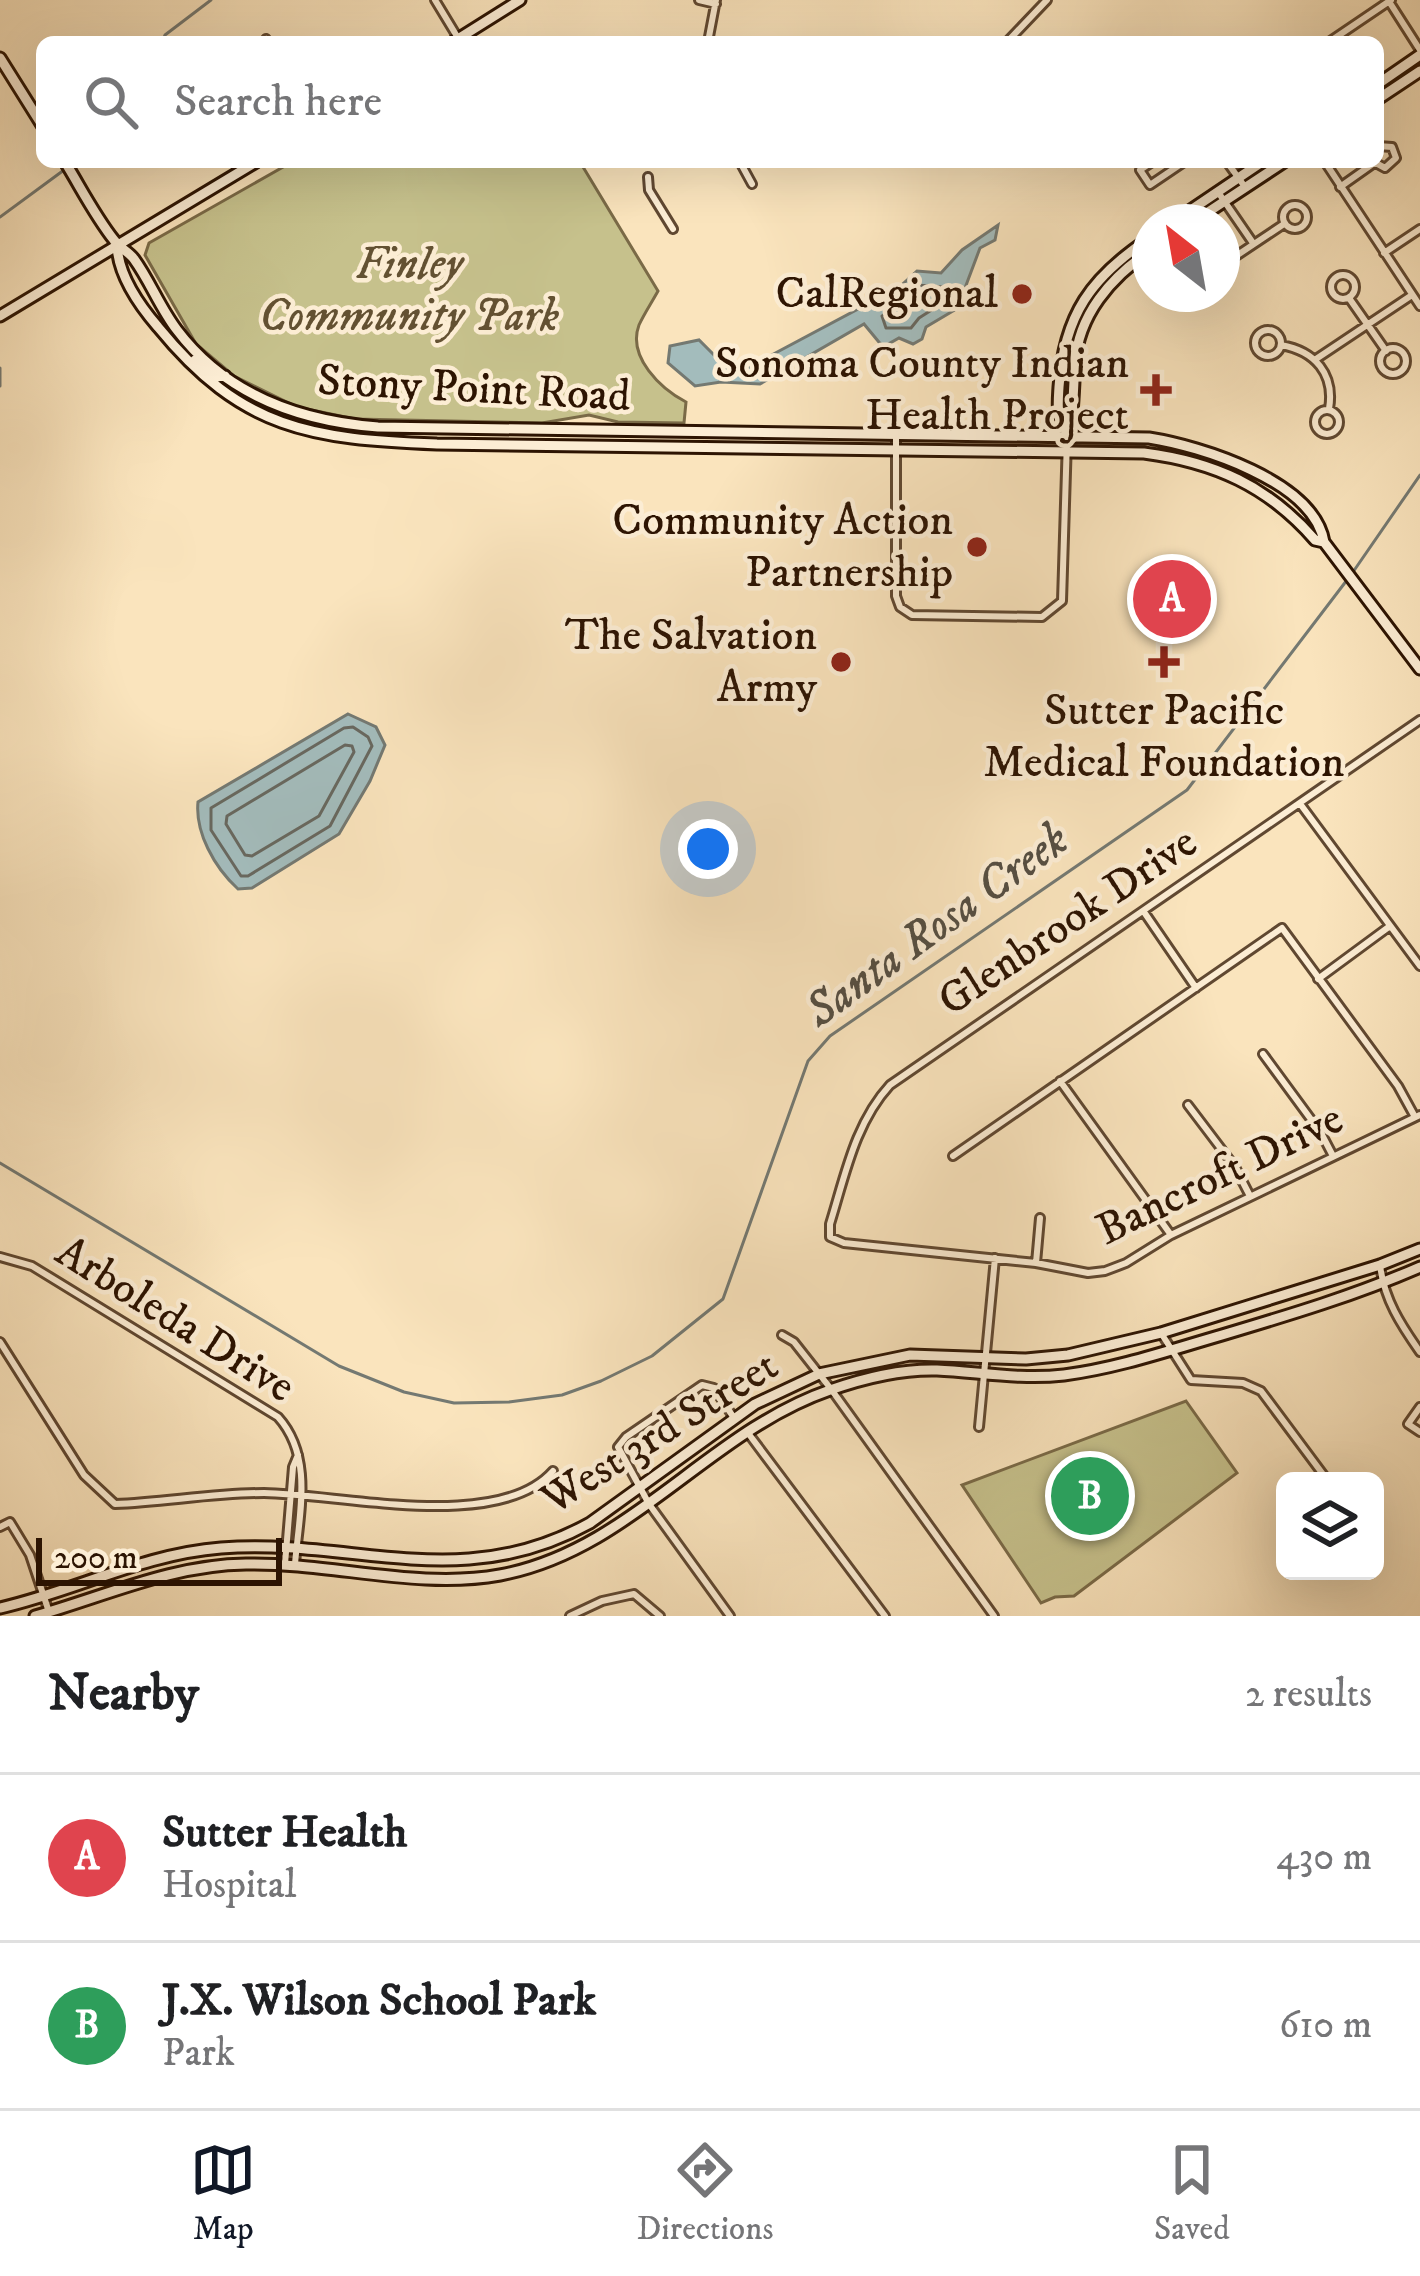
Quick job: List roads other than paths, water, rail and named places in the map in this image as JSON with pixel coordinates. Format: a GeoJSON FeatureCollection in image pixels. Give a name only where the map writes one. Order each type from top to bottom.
{"type":"FeatureCollection","features":[{"type":"Feature","properties":{"kind":"main road"},"geometry":{"type":"LineString","coordinates":[[462,36],[520,0]]}},
{"type":"Feature","properties":{"kind":"main road"},"geometry":{"type":"LineString","coordinates":[[1384,80],[1420,53]]}},
{"type":"Feature","properties":{"kind":"main road"},"geometry":{"type":"LineString","coordinates":[[0,60],[36,116]]}},
{"type":"Feature","properties":{"kind":"main road"},"geometry":{"type":"LineString","coordinates":[[1384,95],[1420,71]]}},
{"type":"Feature","properties":{"kind":"main road"},"geometry":{"type":"LineString","coordinates":[[69,168],[117,245]]}},
{"type":"Feature","properties":{"kind":"main road"},"geometry":{"type":"LineString","coordinates":[[0,316],[246,168]]}},
{"type":"Feature","properties":{"kind":"main road"},"geometry":{"type":"LineString","coordinates":[[1241,183],[1256,168]]}},
{"type":"Feature","properties":{"kind":"main road"},"geometry":{"type":"LineString","coordinates":[[1206,204],[1272,168]]}},
{"type":"Feature","properties":{"kind":"main road"},"geometry":{"type":"LineString","coordinates":[[1212,204],[1221,196]]}},
{"type":"Feature","properties":{"kind":"main road","name":"Stony Point Road"},"geometry":{"type":"LineString","coordinates":[[117,245],[118,263],[171,344],[233,399],[275,423],[320,436],[437,444],[1144,453],[1203,464],[1256,487],[1315,540],[1324,542]]}},
{"type":"Feature","properties":{"kind":"main road","name":"Stony Point Road"},"geometry":{"type":"LineString","coordinates":[[117,245],[131,254],[178,332],[225,376],[286,411],[338,424],[1149,438],[1228,457],[1288,493],[1323,533],[1324,542],[1420,669]]}},
{"type":"Feature","properties":{"kind":"main road"},"geometry":{"type":"LineString","coordinates":[[1067,435],[1059,418],[1058,398],[1061,361],[1072,323],[1096,283],[1132,250]]}},
{"type":"Feature","properties":{"kind":"main road"},"geometry":{"type":"LineString","coordinates":[[1067,435],[1073,420],[1075,357],[1088,315],[1132,266]]}},
{"type":"Feature","properties":{"kind":"main road"},"geometry":{"type":"LineString","coordinates":[[171,344],[181,347],[215,377],[225,376]]}},
{"type":"Feature","properties":{"kind":"main road","name":"West 3rd Street"},"geometry":{"type":"LineString","coordinates":[[0,1608],[188,1552],[291,1548],[434,1561],[492,1559],[563,1538],[767,1396],[819,1374],[910,1355],[1068,1355],[1161,1333],[1420,1249]]}},
{"type":"Feature","properties":{"kind":"main road","name":"West 3rd Street"},"geometry":{"type":"LineString","coordinates":[[35,1616],[69,1611],[137,1581],[241,1564],[444,1578],[506,1574],[590,1544],[746,1430],[783,1408],[831,1389],[917,1371],[1062,1375],[1170,1350],[1420,1267]]}},
{"type":"Feature","properties":{"kind":"street"},"geometry":{"type":"LineString","coordinates":[[435,0],[454,36]]}},
{"type":"Feature","properties":{"kind":"street"},"geometry":{"type":"LineString","coordinates":[[699,0],[716,2],[708,36]]}},
{"type":"Feature","properties":{"kind":"street"},"geometry":{"type":"LineString","coordinates":[[1013,36],[1047,0]]}},
{"type":"Feature","properties":{"kind":"street"},"geometry":{"type":"LineString","coordinates":[[1338,36],[1389,1],[1420,53]]}},
{"type":"Feature","properties":{"kind":"street"},"geometry":{"type":"LineString","coordinates":[[1384,145],[1389,145],[1396,158],[1384,168]]}},
{"type":"Feature","properties":{"kind":"street"},"geometry":{"type":"LineString","coordinates":[[743,168],[752,184]]}},
{"type":"Feature","properties":{"kind":"street"},"geometry":{"type":"LineString","coordinates":[[1143,168],[1150,185],[1175,168]]}},
{"type":"Feature","properties":{"kind":"street"},"geometry":{"type":"LineString","coordinates":[[1231,168],[1241,183]]}},
{"type":"Feature","properties":{"kind":"street"},"geometry":{"type":"LineString","coordinates":[[1329,168],[1420,306]]}},
{"type":"Feature","properties":{"kind":"street"},"geometry":{"type":"LineString","coordinates":[[1340,187],[1367,168]]}},
{"type":"Feature","properties":{"kind":"street"},"geometry":{"type":"LineString","coordinates":[[648,177],[650,190],[673,230]]}},
{"type":"Feature","properties":{"kind":"street"},"geometry":{"type":"LineString","coordinates":[[1221,196],[1253,244]]}},
{"type":"Feature","properties":{"kind":"street"},"geometry":{"type":"LineString","coordinates":[[1240,252],[1284,224],[1299,228],[1306,223],[1306,211],[1288,206],[1284,224]]}},
{"type":"Feature","properties":{"kind":"street"},"geometry":{"type":"LineString","coordinates":[[1384,254],[1420,229]]}},
{"type":"Feature","properties":{"kind":"street"},"geometry":{"type":"LineString","coordinates":[[1344,275],[1354,281],[1349,298],[1337,298],[1331,292],[1336,277],[1344,275]]}},
{"type":"Feature","properties":{"kind":"street"},"geometry":{"type":"LineString","coordinates":[[1316,359],[1412,295]]}},
{"type":"Feature","properties":{"kind":"street"},"geometry":{"type":"LineString","coordinates":[[1349,298],[1386,351]]}},
{"type":"Feature","properties":{"kind":"street"},"geometry":{"type":"LineString","coordinates":[[1270,330],[1281,345],[1273,355],[1264,355],[1256,341],[1259,334],[1270,330]]}},
{"type":"Feature","properties":{"kind":"street"},"geometry":{"type":"LineString","coordinates":[[1281,345],[1316,359],[1327,377],[1329,410]]}},
{"type":"Feature","properties":{"kind":"street"},"geometry":{"type":"LineString","coordinates":[[1394,349],[1404,356],[1401,371],[1389,373],[1383,368],[1380,361],[1386,351],[1394,349]]}},
{"type":"Feature","properties":{"kind":"street"},"geometry":{"type":"LineString","coordinates":[[1329,410],[1340,420],[1328,434],[1317,429],[1315,421],[1321,411],[1329,410]]}},
{"type":"Feature","properties":{"kind":"street"},"geometry":{"type":"LineString","coordinates":[[896,434],[896,596],[900,607],[912,615],[1042,617],[1062,602],[1067,435]]}},
{"type":"Feature","properties":{"kind":"street","name":"Glenbrook Drive"},"geometry":{"type":"LineString","coordinates":[[830,1237],[858,1136],[876,1100],[890,1085],[1420,720]]}},
{"type":"Feature","properties":{"kind":"street"},"geometry":{"type":"LineString","coordinates":[[1300,805],[1420,966]]}},
{"type":"Feature","properties":{"kind":"street"},"geometry":{"type":"LineString","coordinates":[[1144,911],[1196,988]]}},
{"type":"Feature","properties":{"kind":"street"},"geometry":{"type":"LineString","coordinates":[[1318,979],[1390,926]]}},
{"type":"Feature","properties":{"kind":"street"},"geometry":{"type":"LineString","coordinates":[[953,1156],[1282,928],[1418,1116]]}},
{"type":"Feature","properties":{"kind":"street"},"geometry":{"type":"LineString","coordinates":[[1263,1054],[1333,1156]]}},
{"type":"Feature","properties":{"kind":"street"},"geometry":{"type":"LineString","coordinates":[[1060,1081],[1171,1235]]}},
{"type":"Feature","properties":{"kind":"street"},"geometry":{"type":"LineString","coordinates":[[1188,1106],[1235,1167],[1250,1196]]}},
{"type":"Feature","properties":{"kind":"street","name":"Bancroft Drive"},"geometry":{"type":"LineString","coordinates":[[830,1237],[844,1243],[1088,1273],[1106,1271],[1418,1116]]}},
{"type":"Feature","properties":{"kind":"street"},"geometry":{"type":"LineString","coordinates":[[1036,1263],[1040,1218]]}},
{"type":"Feature","properties":{"kind":"street","name":"Arboleda Drive"},"geometry":{"type":"LineString","coordinates":[[0,1257],[32,1266],[278,1417],[291,1431],[303,1467],[291,1548]]}},
{"type":"Feature","properties":{"kind":"street"},"geometry":{"type":"LineString","coordinates":[[979,1426],[995,1258]]}},
{"type":"Feature","properties":{"kind":"street"},"geometry":{"type":"LineString","coordinates":[[1380,1265],[1382,1283],[1404,1331],[1420,1352]]}},
{"type":"Feature","properties":{"kind":"street"},"geometry":{"type":"LineString","coordinates":[[1161,1333],[1191,1380],[1243,1383],[1261,1391],[1321,1472]]}},
{"type":"Feature","properties":{"kind":"street"},"geometry":{"type":"LineString","coordinates":[[782,1334],[831,1389],[994,1616]]}},
{"type":"Feature","properties":{"kind":"street"},"geometry":{"type":"LineString","coordinates":[[0,1342],[84,1474],[115,1504],[232,1493],[291,1493],[458,1507],[499,1502],[537,1488],[553,1471]]}},
{"type":"Feature","properties":{"kind":"street"},"geometry":{"type":"LineString","coordinates":[[730,1616],[649,1504],[618,1448],[626,1437],[702,1385],[714,1388],[734,1418]]}},
{"type":"Feature","properties":{"kind":"street"},"geometry":{"type":"LineString","coordinates":[[1420,1407],[1408,1424],[1420,1432]]}},
{"type":"Feature","properties":{"kind":"street"},"geometry":{"type":"LineString","coordinates":[[746,1430],[885,1616]]}},
{"type":"Feature","properties":{"kind":"street","name":"Arboleda Drive"},"geometry":{"type":"LineString","coordinates":[[290,1565],[291,1493],[298,1455]]}},
{"type":"Feature","properties":{"kind":"street"},"geometry":{"type":"LineString","coordinates":[[0,1527],[10,1522],[23,1543],[49,1612]]}},
{"type":"Feature","properties":{"kind":"street"},"geometry":{"type":"LineString","coordinates":[[62,1590],[69,1611]]}},
{"type":"Feature","properties":{"kind":"street"},"geometry":{"type":"LineString","coordinates":[[570,1616],[602,1601],[634,1594],[661,1616]]}},
{"type":"Feature","properties":{"kind":"water"},"geometry":{"type":"Polygon","coordinates":[[[998,225],[995,240],[980,248],[962,296],[954,301],[958,308],[926,327],[922,339],[913,344],[899,338],[883,347],[864,324],[760,384],[695,386],[668,363],[670,346],[699,340],[734,375],[862,307],[884,301],[917,271],[941,273],[962,250],[998,225]]]}},
{"type":"Feature","properties":{"kind":"water"},"geometry":{"type":"Polygon","coordinates":[[[348,714],[376,727],[385,745],[339,834],[252,888],[238,889],[208,848],[198,802],[348,714]]]}},
{"type":"Feature","properties":{"kind":"waterway"},"geometry":{"type":"LineString","coordinates":[[165,36],[211,0]]}},
{"type":"Feature","properties":{"kind":"waterway"},"geometry":{"type":"LineString","coordinates":[[0,217],[64,170]]}},
{"type":"Feature","properties":{"kind":"waterway"},"geometry":{"type":"LineString","coordinates":[[0,368],[0,386]]}},
{"type":"Feature","properties":{"kind":"waterway","name":"Santa Rosa Creek"},"geometry":{"type":"LineString","coordinates":[[1353,572],[1420,475]]}},
{"type":"Feature","properties":{"kind":"waterway","name":"Santa Rosa Creek"},"geometry":{"type":"LineString","coordinates":[[0,1163],[339,1366],[404,1392],[454,1403],[509,1402],[562,1395],[601,1381],[652,1356],[723,1299],[808,1061],[830,1036],[1187,790],[1347,580]]}},
{"type":"Feature","properties":{"kind":"place","name":"CalRegional"},"geometry":{"type":"Point","coordinates":[1022,294]}},
{"type":"Feature","properties":{"kind":"place","name":"Sonoma County Indian Health Project"},"geometry":{"type":"Point","coordinates":[1156,390]}},
{"type":"Feature","properties":{"kind":"place","name":"Community Action Partnership"},"geometry":{"type":"Point","coordinates":[977,547]}},
{"type":"Feature","properties":{"kind":"place","name":"Sutter Health"},"geometry":{"type":"Point","coordinates":[1172,599]}},
{"type":"Feature","properties":{"kind":"place","name":"The Salvation Army"},"geometry":{"type":"Point","coordinates":[841,662]}},
{"type":"Feature","properties":{"kind":"place","name":"Sutter Pacific Medical Foundation"},"geometry":{"type":"Point","coordinates":[1164,662]}},
{"type":"Feature","properties":{"kind":"place","name":"J.X. Wilson School Park"},"geometry":{"type":"Point","coordinates":[1090,1496]}},
{"type":"Feature","properties":{"kind":"park label","name":"Finley Community Park"},"geometry":{"type":"Point","coordinates":[409,291]}}]}
